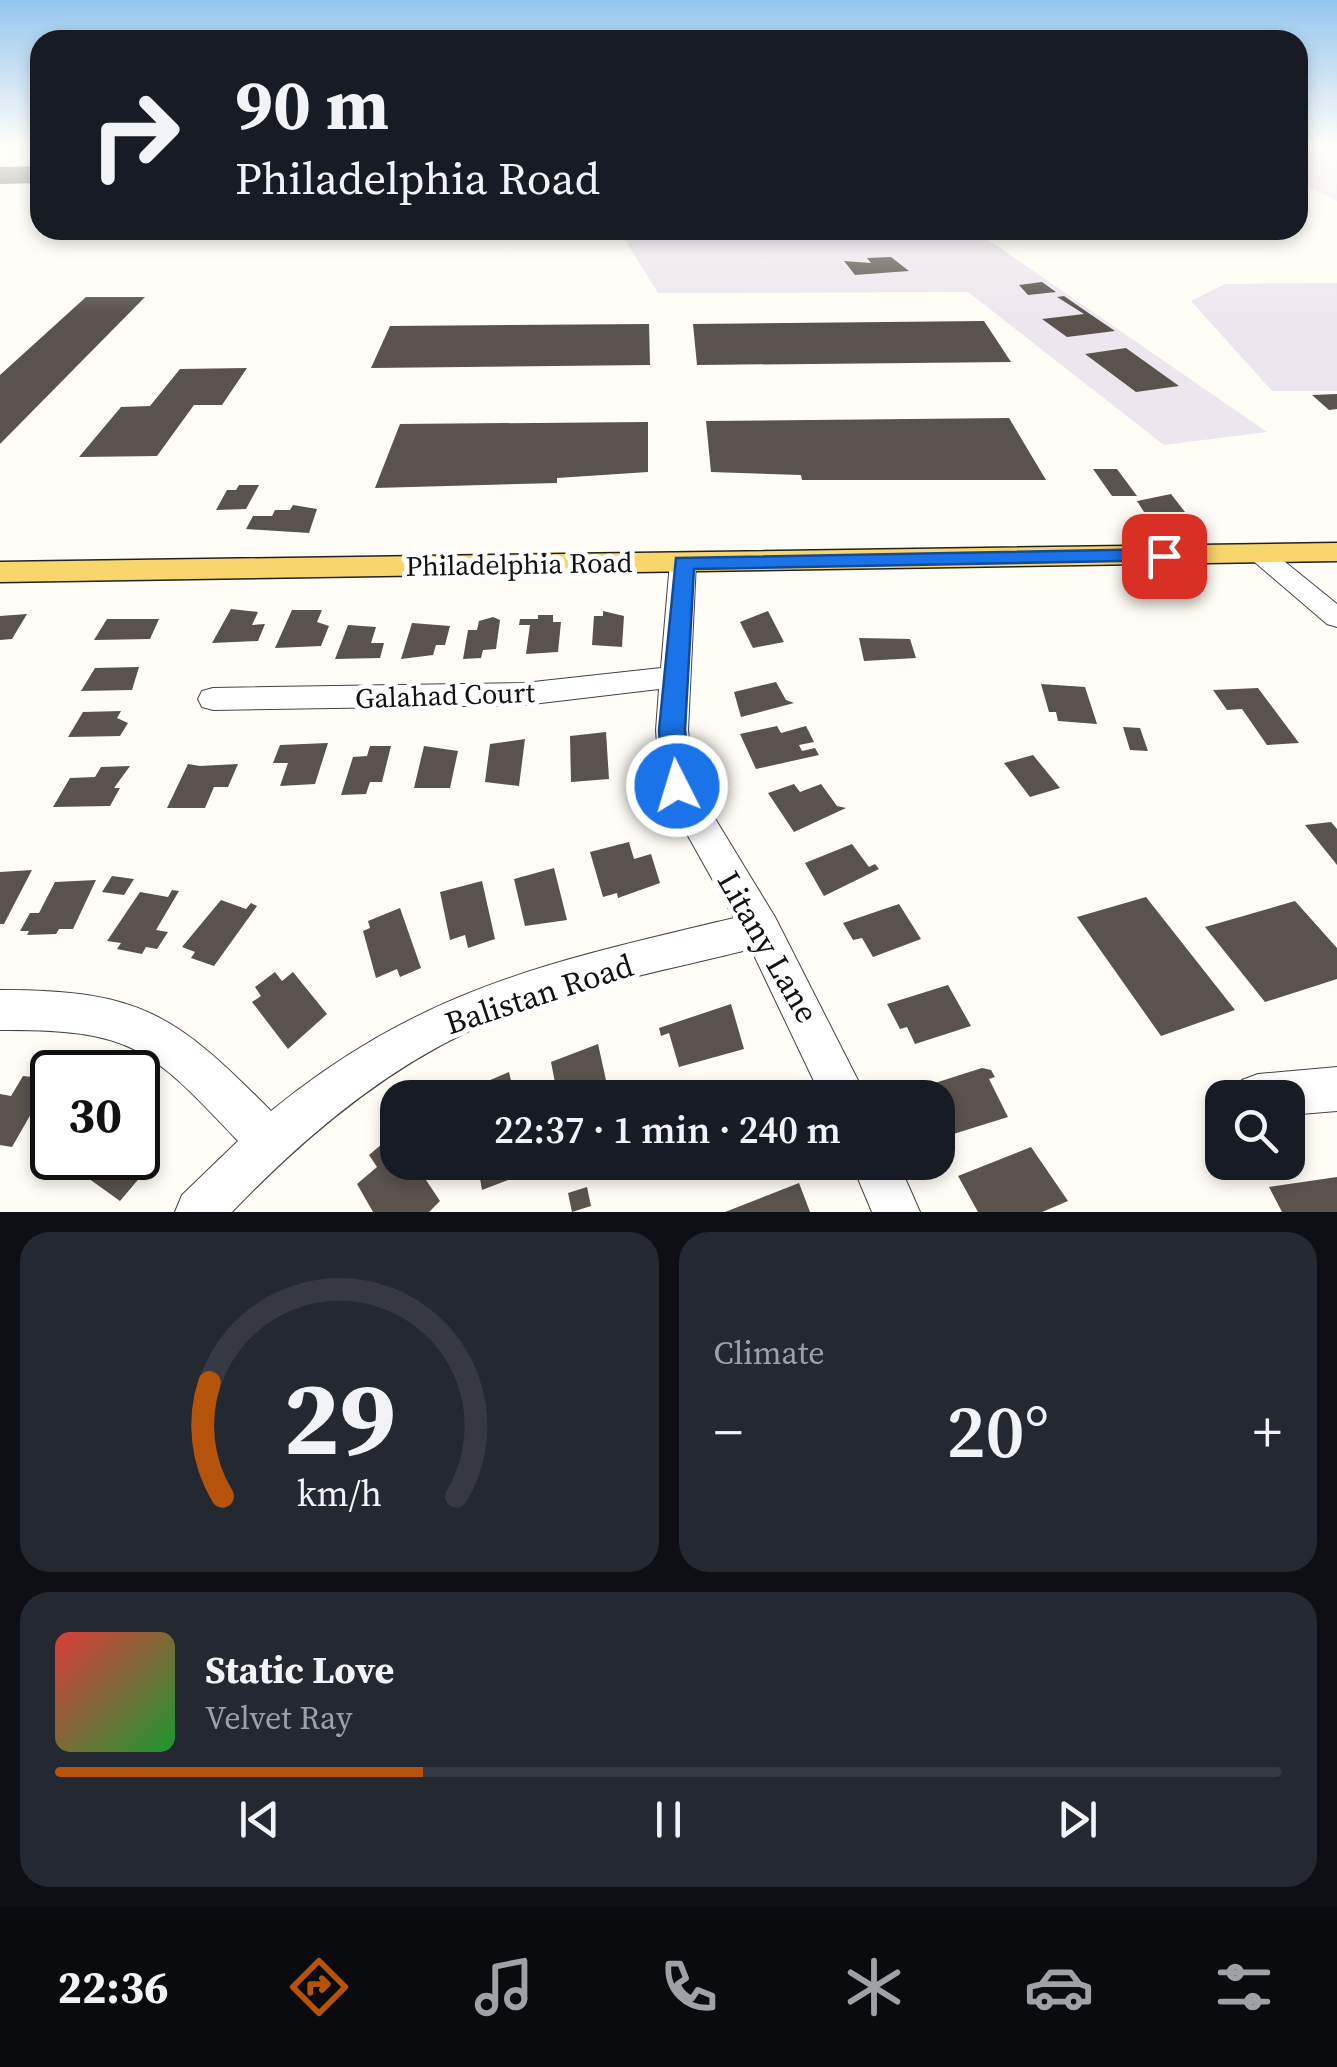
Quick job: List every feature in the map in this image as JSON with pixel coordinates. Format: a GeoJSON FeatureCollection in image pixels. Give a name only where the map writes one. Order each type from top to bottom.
{"type":"FeatureCollection","features":[{"type":"Feature","properties":{"kind":"main road","name":"Philadelphia Road"},"geometry":{"type":"LineString","coordinates":[[0,572],[1337,552]]}},
{"type":"Feature","properties":{"kind":"street"},"geometry":{"type":"LineString","coordinates":[[1260,554],[1337,618]]}},
{"type":"Feature","properties":{"kind":"street","name":"Litany Lane"},"geometry":{"type":"LineString","coordinates":[[683,562],[672,730],[677,786],[761,929],[837,1080]]}},
{"type":"Feature","properties":{"kind":"street","name":"Galahad Court"},"geometry":{"type":"LineString","coordinates":[[213,698],[524,694],[677,677]]}},
{"type":"Feature","properties":{"kind":"street","name":"Balistan Road"},"geometry":{"type":"LineString","coordinates":[[199,1212],[270,1142],[367,1066],[453,1018],[544,985],[761,929]]}},
{"type":"Feature","properties":{"kind":"street"},"geometry":{"type":"LineString","coordinates":[[0,1010],[84,1015],[128,1023],[156,1035],[204,1073],[270,1142]]}},
{"type":"Feature","properties":{"kind":"street"},"geometry":{"type":"LineString","coordinates":[[1305,1091],[1337,1088]]}},
{"type":"Feature","properties":{"kind":"street"},"geometry":{"type":"LineString","coordinates":[[882,1180],[896,1212]]}},
{"type":"Feature","properties":{"kind":"shaded area"},"geometry":{"type":"Polygon","coordinates":[[[625,240],[989,240],[1267,432],[1164,445],[968,292],[658,293],[625,240]]]}},
{"type":"Feature","properties":{"kind":"shaded area"},"geometry":{"type":"Polygon","coordinates":[[[1337,283],[1337,391],[1272,391],[1191,301],[1225,284],[1337,283]]]}},
{"type":"Feature","properties":{"kind":"building"},"geometry":{"type":"Polygon","coordinates":[[[891,257],[909,271],[855,275],[844,261],[871,263],[867,258],[891,257]]]}},
{"type":"Feature","properties":{"kind":"building"},"geometry":{"type":"Polygon","coordinates":[[[1042,282],[1056,292],[1028,295],[1019,285],[1042,282]]]}},
{"type":"Feature","properties":{"kind":"building"},"geometry":{"type":"Polygon","coordinates":[[[1064,296],[1115,331],[1067,337],[1042,319],[1084,314],[1057,297],[1064,296]]]}},
{"type":"Feature","properties":{"kind":"building"},"geometry":{"type":"Polygon","coordinates":[[[86,297],[145,297],[0,444],[0,375],[86,297]]]}},
{"type":"Feature","properties":{"kind":"building"},"geometry":{"type":"Polygon","coordinates":[[[984,321],[1011,362],[697,365],[693,324],[984,321]]]}},
{"type":"Feature","properties":{"kind":"building"},"geometry":{"type":"Polygon","coordinates":[[[649,324],[650,365],[371,368],[390,326],[649,324]]]}},
{"type":"Feature","properties":{"kind":"building"},"geometry":{"type":"Polygon","coordinates":[[[1126,348],[1179,386],[1136,392],[1085,354],[1126,348]]]}},
{"type":"Feature","properties":{"kind":"building"},"geometry":{"type":"Polygon","coordinates":[[[247,368],[222,405],[194,405],[157,456],[79,457],[121,407],[150,406],[180,369],[247,368]]]}},
{"type":"Feature","properties":{"kind":"building"},"geometry":{"type":"Polygon","coordinates":[[[1337,394],[1337,409],[1329,410],[1312,395],[1337,394]]]}},
{"type":"Feature","properties":{"kind":"building"},"geometry":{"type":"Polygon","coordinates":[[[1009,418],[1046,480],[802,480],[801,475],[711,472],[706,421],[1009,418]]]}},
{"type":"Feature","properties":{"kind":"building"},"geometry":{"type":"Polygon","coordinates":[[[648,422],[648,472],[557,478],[557,483],[375,488],[400,424],[648,422]]]}},
{"type":"Feature","properties":{"kind":"building"},"geometry":{"type":"Polygon","coordinates":[[[1093,469],[1117,469],[1137,496],[1112,496],[1093,469]]]}},
{"type":"Feature","properties":{"kind":"building"},"geometry":{"type":"Polygon","coordinates":[[[239,485],[259,485],[246,509],[216,510],[227,490],[236,490],[239,485]]]}},
{"type":"Feature","properties":{"kind":"building"},"geometry":{"type":"Polygon","coordinates":[[[1171,494],[1185,512],[1144,512],[1137,501],[1171,494]]]}},
{"type":"Feature","properties":{"kind":"building"},"geometry":{"type":"Polygon","coordinates":[[[293,505],[317,509],[309,533],[246,529],[253,516],[272,516],[275,510],[290,510],[293,505]]]}},
{"type":"Feature","properties":{"kind":"building"},"geometry":{"type":"Polygon","coordinates":[[[231,609],[258,612],[252,625],[265,624],[258,641],[212,643],[231,609]]]}},
{"type":"Feature","properties":{"kind":"building"},"geometry":{"type":"Polygon","coordinates":[[[292,610],[322,610],[317,622],[329,626],[321,646],[275,648],[292,610]]]}},
{"type":"Feature","properties":{"kind":"building"},"geometry":{"type":"Polygon","coordinates":[[[603,611],[624,616],[622,647],[592,645],[594,616],[603,616],[603,611]]]}},
{"type":"Feature","properties":{"kind":"building"},"geometry":{"type":"Polygon","coordinates":[[[768,611],[784,642],[753,648],[740,622],[768,611]]]}},
{"type":"Feature","properties":{"kind":"building"},"geometry":{"type":"Polygon","coordinates":[[[27,614],[12,639],[0,640],[0,616],[27,614]]]}},
{"type":"Feature","properties":{"kind":"building"},"geometry":{"type":"Polygon","coordinates":[[[538,615],[553,615],[553,622],[561,622],[558,652],[526,654],[530,625],[519,625],[520,619],[538,619],[538,615]]]}},
{"type":"Feature","properties":{"kind":"building"},"geometry":{"type":"Polygon","coordinates":[[[493,617],[500,620],[496,649],[483,650],[481,658],[463,659],[468,630],[477,630],[479,621],[493,617]]]}},
{"type":"Feature","properties":{"kind":"building"},"geometry":{"type":"Polygon","coordinates":[[[107,619],[159,619],[150,639],[94,640],[107,619]]]}},
{"type":"Feature","properties":{"kind":"building"},"geometry":{"type":"Polygon","coordinates":[[[412,623],[450,626],[445,645],[436,645],[433,655],[401,659],[412,623]]]}},
{"type":"Feature","properties":{"kind":"building"},"geometry":{"type":"Polygon","coordinates":[[[348,625],[376,627],[371,643],[384,643],[380,658],[335,659],[348,625]]]}},
{"type":"Feature","properties":{"kind":"building"},"geometry":{"type":"Polygon","coordinates":[[[859,638],[910,639],[916,658],[864,661],[859,638]]]}},
{"type":"Feature","properties":{"kind":"building"},"geometry":{"type":"Polygon","coordinates":[[[139,667],[132,690],[81,691],[95,668],[139,667]]]}},
{"type":"Feature","properties":{"kind":"building"},"geometry":{"type":"Polygon","coordinates":[[[776,682],[786,700],[794,703],[741,717],[734,692],[776,682]]]}},
{"type":"Feature","properties":{"kind":"building"},"geometry":{"type":"Polygon","coordinates":[[[1041,684],[1085,687],[1097,724],[1058,721],[1056,712],[1049,712],[1041,684]]]}},
{"type":"Feature","properties":{"kind":"building"},"geometry":{"type":"Polygon","coordinates":[[[1258,688],[1299,743],[1267,745],[1242,709],[1227,710],[1213,690],[1258,688]]]}},
{"type":"Feature","properties":{"kind":"building"},"geometry":{"type":"Polygon","coordinates":[[[121,711],[117,718],[128,723],[120,736],[68,737],[83,712],[121,711]]]}},
{"type":"Feature","properties":{"kind":"building"},"geometry":{"type":"Polygon","coordinates":[[[777,726],[781,733],[806,726],[814,742],[799,745],[802,751],[815,748],[819,755],[756,769],[740,734],[777,726]]]}},
{"type":"Feature","properties":{"kind":"building"},"geometry":{"type":"Polygon","coordinates":[[[1123,727],[1140,728],[1148,751],[1130,750],[1123,727]]]}},
{"type":"Feature","properties":{"kind":"building"},"geometry":{"type":"Polygon","coordinates":[[[606,732],[609,779],[571,782],[570,736],[606,732]]]}},
{"type":"Feature","properties":{"kind":"building"},"geometry":{"type":"Polygon","coordinates":[[[525,739],[519,786],[485,782],[490,744],[525,739]]]}},
{"type":"Feature","properties":{"kind":"building"},"geometry":{"type":"Polygon","coordinates":[[[328,743],[315,784],[280,786],[288,763],[273,763],[280,745],[328,743]]]}},
{"type":"Feature","properties":{"kind":"building"},"geometry":{"type":"Polygon","coordinates":[[[370,746],[391,746],[382,782],[370,782],[366,794],[341,795],[353,757],[367,756],[370,746]]]}},
{"type":"Feature","properties":{"kind":"building"},"geometry":{"type":"Polygon","coordinates":[[[424,746],[458,751],[450,788],[414,788],[424,746]]]}},
{"type":"Feature","properties":{"kind":"building"},"geometry":{"type":"Polygon","coordinates":[[[1033,755],[1060,788],[1030,797],[1004,763],[1033,755]]]}},
{"type":"Feature","properties":{"kind":"building"},"geometry":{"type":"Polygon","coordinates":[[[188,764],[238,764],[228,787],[214,787],[205,808],[167,808],[188,764]]]}},
{"type":"Feature","properties":{"kind":"building"},"geometry":{"type":"Polygon","coordinates":[[[130,766],[114,788],[120,788],[110,806],[53,807],[70,778],[95,777],[101,767],[130,766]]]}},
{"type":"Feature","properties":{"kind":"building"},"geometry":{"type":"Polygon","coordinates":[[[794,784],[800,792],[821,784],[837,806],[846,808],[794,832],[768,793],[794,784]]]}},
{"type":"Feature","properties":{"kind":"building"},"geometry":{"type":"Polygon","coordinates":[[[1331,822],[1337,829],[1337,865],[1305,825],[1331,822]]]}},
{"type":"Feature","properties":{"kind":"building"},"geometry":{"type":"Polygon","coordinates":[[[629,842],[634,859],[651,854],[660,883],[618,898],[617,893],[603,897],[590,852],[629,842]]]}},
{"type":"Feature","properties":{"kind":"building"},"geometry":{"type":"Polygon","coordinates":[[[852,844],[869,867],[875,864],[879,869],[824,896],[805,863],[852,844]]]}},
{"type":"Feature","properties":{"kind":"building"},"geometry":{"type":"Polygon","coordinates":[[[554,868],[567,920],[525,926],[514,879],[554,868]]]}},
{"type":"Feature","properties":{"kind":"building"},"geometry":{"type":"Polygon","coordinates":[[[32,870],[4,924],[0,924],[0,872],[32,870]]]}},
{"type":"Feature","properties":{"kind":"building"},"geometry":{"type":"Polygon","coordinates":[[[112,876],[134,879],[124,895],[102,892],[112,876]]]}},
{"type":"Feature","properties":{"kind":"building"},"geometry":{"type":"Polygon","coordinates":[[[96,880],[73,929],[59,929],[56,934],[27,935],[29,931],[20,931],[30,913],[39,913],[55,882],[96,880]]]}},
{"type":"Feature","properties":{"kind":"building"},"geometry":{"type":"Polygon","coordinates":[[[482,881],[495,939],[468,948],[465,935],[450,940],[440,892],[482,881]]]}},
{"type":"Feature","properties":{"kind":"building"},"geometry":{"type":"Polygon","coordinates":[[[172,890],[179,891],[156,930],[168,932],[157,949],[146,947],[142,954],[117,949],[121,943],[107,941],[140,892],[168,897],[172,890]]]}},
{"type":"Feature","properties":{"kind":"building"},"geometry":{"type":"Polygon","coordinates":[[[1146,897],[1235,1010],[1161,1036],[1077,917],[1146,897]]]}},
{"type":"Feature","properties":{"kind":"building"},"geometry":{"type":"Polygon","coordinates":[[[221,900],[246,909],[251,903],[257,906],[214,966],[191,958],[195,952],[182,947],[221,900]]]}},
{"type":"Feature","properties":{"kind":"building"},"geometry":{"type":"Polygon","coordinates":[[[1295,901],[1337,948],[1337,979],[1265,1002],[1205,927],[1295,901]]]}},
{"type":"Feature","properties":{"kind":"building"},"geometry":{"type":"Polygon","coordinates":[[[899,904],[921,939],[873,957],[862,938],[853,940],[843,923],[899,904]]]}},
{"type":"Feature","properties":{"kind":"building"},"geometry":{"type":"Polygon","coordinates":[[[400,908],[421,968],[400,977],[397,969],[376,978],[363,931],[370,928],[368,921],[400,908]]]}},
{"type":"Feature","properties":{"kind":"building"},"geometry":{"type":"Polygon","coordinates":[[[275,972],[282,981],[293,972],[327,1014],[288,1049],[252,1002],[261,996],[255,987],[275,972]]]}},
{"type":"Feature","properties":{"kind":"building"},"geometry":{"type":"Polygon","coordinates":[[[948,985],[971,1026],[915,1044],[907,1027],[900,1029],[887,1004],[948,985]]]}},
{"type":"Feature","properties":{"kind":"building"},"geometry":{"type":"Polygon","coordinates":[[[731,1004],[744,1049],[679,1067],[669,1033],[661,1036],[659,1028],[731,1004]]]}},
{"type":"Feature","properties":{"kind":"building"},"geometry":{"type":"Polygon","coordinates":[[[598,1044],[606,1080],[554,1080],[551,1062],[598,1044]]]}},
{"type":"Feature","properties":{"kind":"building"},"geometry":{"type":"Polygon","coordinates":[[[982,1068],[991,1070],[995,1077],[989,1079],[1008,1117],[955,1134],[955,1080],[944,1080],[982,1068]]]}},
{"type":"Feature","properties":{"kind":"building"},"geometry":{"type":"Polygon","coordinates":[[[509,1072],[511,1080],[490,1080],[509,1072]]]}},
{"type":"Feature","properties":{"kind":"building"},"geometry":{"type":"Polygon","coordinates":[[[23,1076],[30,1077],[30,1116],[12,1147],[0,1145],[0,1094],[11,1096],[23,1076]]]}},
{"type":"Feature","properties":{"kind":"building"},"geometry":{"type":"Polygon","coordinates":[[[380,1146],[380,1180],[426,1180],[440,1201],[429,1212],[373,1212],[357,1184],[377,1167],[369,1155],[380,1146]]]}},
{"type":"Feature","properties":{"kind":"building"},"geometry":{"type":"Polygon","coordinates":[[[1031,1147],[1068,1201],[1042,1212],[978,1212],[958,1176],[1031,1147]]]}},
{"type":"Feature","properties":{"kind":"building"},"geometry":{"type":"Polygon","coordinates":[[[1337,1177],[1337,1212],[1282,1212],[1269,1187],[1337,1177]]]}},
{"type":"Feature","properties":{"kind":"building"},"geometry":{"type":"Polygon","coordinates":[[[91,1180],[138,1180],[120,1201],[91,1180]]]}},
{"type":"Feature","properties":{"kind":"building"},"geometry":{"type":"Polygon","coordinates":[[[480,1180],[508,1180],[482,1190],[480,1180]]]}},
{"type":"Feature","properties":{"kind":"building"},"geometry":{"type":"Polygon","coordinates":[[[799,1183],[810,1212],[725,1212],[799,1183]]]}},
{"type":"Feature","properties":{"kind":"building"},"geometry":{"type":"Polygon","coordinates":[[[587,1187],[591,1206],[572,1212],[568,1193],[587,1187]]]}},
{"type":"Feature","properties":{"kind":"route"},"geometry":{"type":"LineString","coordinates":[[677,786],[672,764],[672,730],[683,562],[1164,556]]}}]}
